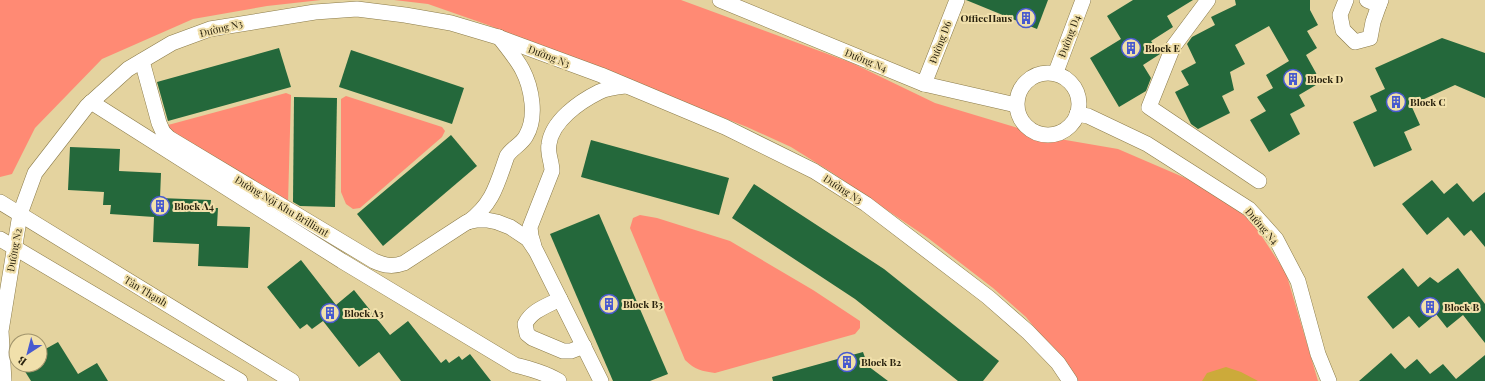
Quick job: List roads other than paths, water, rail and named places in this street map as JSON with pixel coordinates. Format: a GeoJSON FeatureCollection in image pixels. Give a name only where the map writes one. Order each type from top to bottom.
{"type":"FeatureCollection","features":[{"type":"Feature","properties":{"kind":"street","name":"Đường N4"},"geometry":{"type":"LineString","coordinates":[[720,0],[924,84],[1016,104]]}},
{"type":"Feature","properties":{"kind":"street","name":"Đường D6"},"geometry":{"type":"LineString","coordinates":[[924,84],[957,0]]}},
{"type":"Feature","properties":{"kind":"street","name":"Đường D4"},"geometry":{"type":"LineString","coordinates":[[1056,72],[1083,0]]}},
{"type":"Feature","properties":{"kind":"street"},"geometry":{"type":"LineString","coordinates":[[1208,0],[1173,47],[1150,107],[1259,181]]}},
{"type":"Feature","properties":{"kind":"street"},"geometry":{"type":"LineString","coordinates":[[1346,0],[1340,15],[1343,30],[1355,42],[1370,38],[1375,2]]}},
{"type":"Feature","properties":{"kind":"street","name":"Đường N3"},"geometry":{"type":"LineString","coordinates":[[20,214],[36,173],[91,102],[128,69],[172,43],[210,29],[315,12],[357,9],[405,15],[451,23],[498,37],[627,86],[724,127],[814,171],[866,204],[988,297],[1028,332],[1058,363],[1070,381]]}},
{"type":"Feature","properties":{"kind":"street","name":"Đường Nội Khu Brilliant"},"geometry":{"type":"LineString","coordinates":[[142,61],[163,132],[169,138],[374,261],[386,266],[396,266],[404,264],[467,222],[483,209],[490,201],[507,156],[510,151],[526,136],[532,121],[533,112],[531,88],[519,63],[498,37]]}},
{"type":"Feature","properties":{"kind":"street"},"geometry":{"type":"LineString","coordinates":[[1043,72],[1056,72],[1064,76],[1077,92],[1079,102],[1077,114],[1074,121],[1067,129],[1049,135],[1039,134],[1029,129],[1022,122],[1017,112],[1016,104],[1018,91],[1024,82],[1033,75],[1043,72]]}},
{"type":"Feature","properties":{"kind":"street","name":"Đường Nội Khu Brilliant"},"geometry":{"type":"LineString","coordinates":[[536,251],[531,236],[531,223],[552,171],[552,164],[548,150],[552,134],[558,123],[571,110],[599,92],[627,86]]}},
{"type":"Feature","properties":{"kind":"street"},"geometry":{"type":"LineString","coordinates":[[91,102],[342,261],[515,365],[531,369],[560,381]]}},
{"type":"Feature","properties":{"kind":"street","name":"Đường N4"},"geometry":{"type":"LineString","coordinates":[[1077,114],[1088,116],[1147,144],[1250,209],[1276,239],[1298,281],[1318,354],[1329,381]]}},
{"type":"Feature","properties":{"kind":"street"},"geometry":{"type":"LineString","coordinates":[[519,144],[527,142],[537,143],[550,157]]}},
{"type":"Feature","properties":{"kind":"street"},"geometry":{"type":"LineString","coordinates":[[490,201],[491,213],[497,222]]}},
{"type":"Feature","properties":{"kind":"street","name":"Tân Thạnh"},"geometry":{"type":"LineString","coordinates":[[0,202],[292,381]]}},
{"type":"Feature","properties":{"kind":"street","name":"Đường N2"},"geometry":{"type":"LineString","coordinates":[[4,381],[1,331],[20,214]]}},
{"type":"Feature","properties":{"kind":"street","name":"Đường Nội Khu Brilliant"},"geometry":{"type":"LineString","coordinates":[[467,222],[487,220],[497,222],[516,230],[528,239],[536,251],[601,381]]}},
{"type":"Feature","properties":{"kind":"street"},"geometry":{"type":"LineString","coordinates":[[516,230],[526,228],[531,223]]}},
{"type":"Feature","properties":{"kind":"street"},"geometry":{"type":"LineString","coordinates":[[0,239],[240,381]]}},
{"type":"Feature","properties":{"kind":"street"},"geometry":{"type":"LineString","coordinates":[[560,299],[535,311],[528,317],[525,324],[527,334],[532,338],[563,351],[571,351],[584,346]]}},
{"type":"Feature","properties":{"kind":"place","name":"OfficeHaus"},"geometry":{"type":"Point","coordinates":[1026,18]}},
{"type":"Feature","properties":{"kind":"place","name":"Block E"},"geometry":{"type":"Point","coordinates":[1131,48]}},
{"type":"Feature","properties":{"kind":"place","name":"Block D"},"geometry":{"type":"Point","coordinates":[1293,79]}},
{"type":"Feature","properties":{"kind":"place","name":"Block C"},"geometry":{"type":"Point","coordinates":[1396,102]}},
{"type":"Feature","properties":{"kind":"place","name":"Block A4"},"geometry":{"type":"Point","coordinates":[160,206]}},
{"type":"Feature","properties":{"kind":"place","name":"Block B3"},"geometry":{"type":"Point","coordinates":[609,304]}},
{"type":"Feature","properties":{"kind":"place","name":"Block B"},"geometry":{"type":"Point","coordinates":[1430,307]}},
{"type":"Feature","properties":{"kind":"place","name":"Block A3"},"geometry":{"type":"Point","coordinates":[330,313]}},
{"type":"Feature","properties":{"kind":"place","name":"Block B2"},"geometry":{"type":"Point","coordinates":[847,362]}}]}
